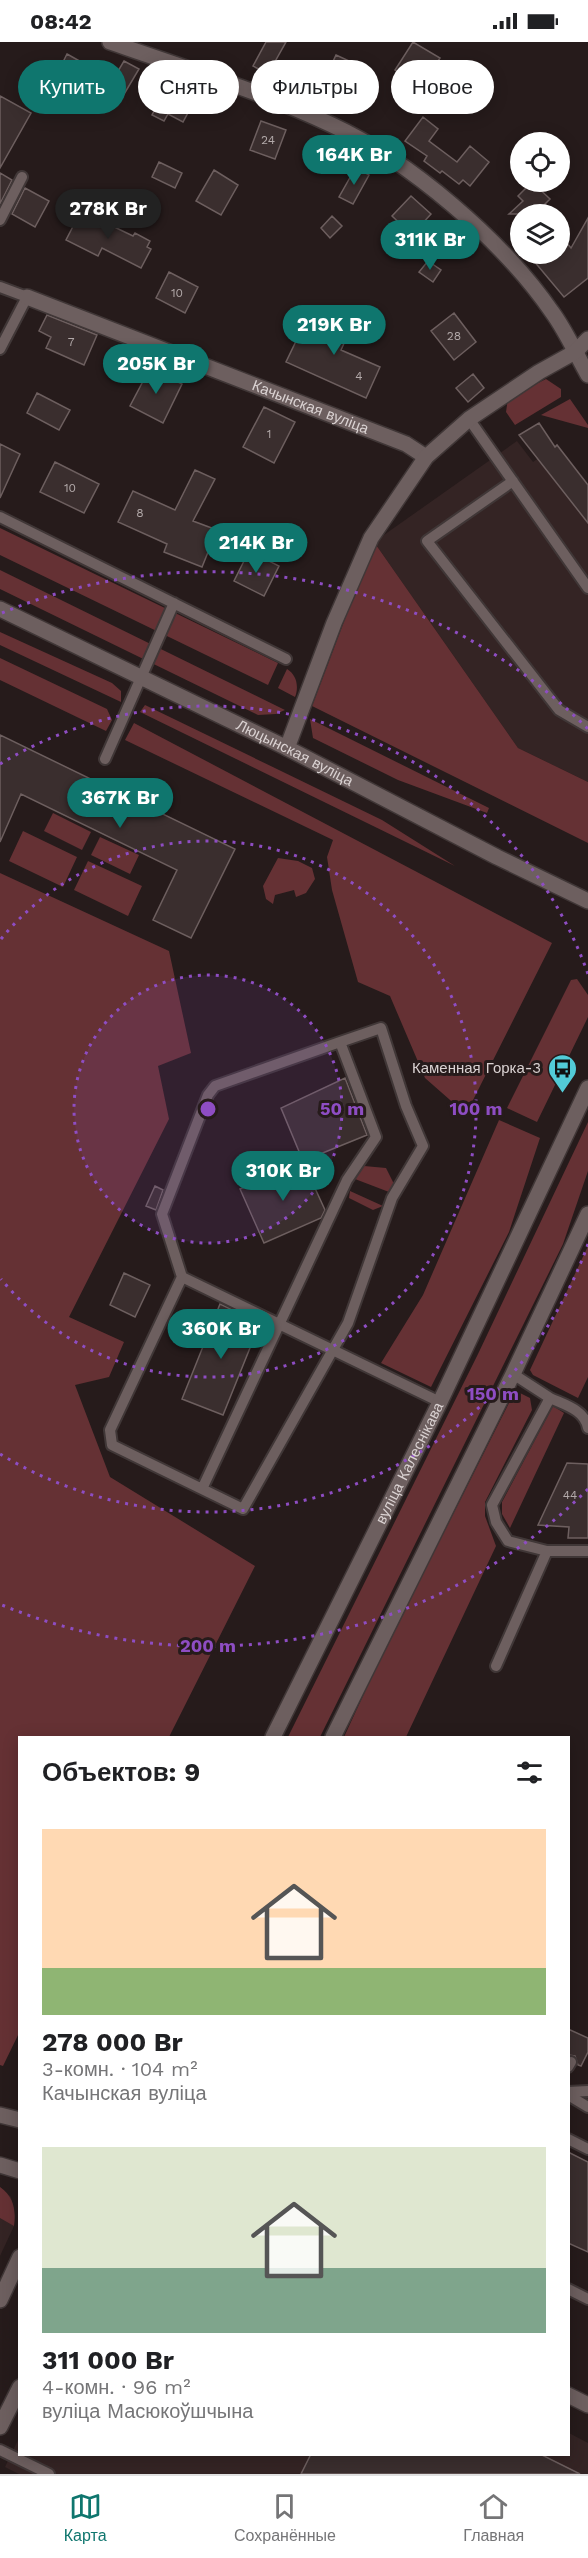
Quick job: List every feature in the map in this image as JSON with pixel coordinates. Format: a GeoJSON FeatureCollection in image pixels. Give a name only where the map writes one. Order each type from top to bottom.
{"type":"FeatureCollection","features":[{"type":"Feature","properties":{"kind":"main road"},"geometry":{"type":"LineString","coordinates":[[110,42],[279,102],[333,125],[389,157],[448,202],[512,263],[553,312],[588,375]]}},
{"type":"Feature","properties":{"kind":"main road","name":"Качынская вуліца"},"geometry":{"type":"LineString","coordinates":[[27,297],[406,444],[426,457]]}},
{"type":"Feature","properties":{"kind":"main road"},"geometry":{"type":"LineString","coordinates":[[287,748],[334,623],[371,538],[426,457],[470,419],[538,372],[574,352],[588,339]]}},
{"type":"Feature","properties":{"kind":"main road","name":"Люцынская вуліца"},"geometry":{"type":"LineString","coordinates":[[0,609],[287,748],[497,857],[588,901]]}},
{"type":"Feature","properties":{"kind":"main road","name":"вуліца Калеснікава"},"geometry":{"type":"LineString","coordinates":[[273,1736],[440,1402],[588,1088]]}},
{"type":"Feature","properties":{"kind":"main road"},"geometry":{"type":"LineString","coordinates":[[333,1736],[513,1374],[588,1214]]}},
{"type":"Feature","properties":{"kind":"main road"},"geometry":{"type":"LineString","coordinates":[[0,2115],[18,2120]]}},
{"type":"Feature","properties":{"kind":"main road"},"geometry":{"type":"LineString","coordinates":[[0,2165],[18,2170]]}},
{"type":"Feature","properties":{"kind":"main road"},"geometry":{"type":"LineString","coordinates":[[0,2300],[18,2261]]}},
{"type":"Feature","properties":{"kind":"main road"},"geometry":{"type":"LineString","coordinates":[[0,2427],[18,2391]]}},
{"type":"Feature","properties":{"kind":"main road"},"geometry":{"type":"LineString","coordinates":[[570,2396],[588,2405]]}},
{"type":"Feature","properties":{"kind":"lane"},"geometry":{"type":"LineString","coordinates":[[0,220],[22,177]]}},
{"type":"Feature","properties":{"kind":"lane"},"geometry":{"type":"LineString","coordinates":[[0,286],[27,297],[0,349]]}},
{"type":"Feature","properties":{"kind":"lane"},"geometry":{"type":"LineString","coordinates":[[470,419],[588,588]]}},
{"type":"Feature","properties":{"kind":"lane"},"geometry":{"type":"LineString","coordinates":[[513,481],[427,541],[559,710],[588,727]]}},
{"type":"Feature","properties":{"kind":"lane"},"geometry":{"type":"LineString","coordinates":[[0,517],[286,659]]}},
{"type":"Feature","properties":{"kind":"lane"},"geometry":{"type":"LineString","coordinates":[[105,759],[174,603]]}},
{"type":"Feature","properties":{"kind":"lane"},"geometry":{"type":"LineString","coordinates":[[381,1028],[406,1106],[423,1146],[392,1198],[348,1323],[243,1509],[112,1444],[111,1430],[182,1277],[162,1214],[208,1095],[215,1086],[381,1028]]}},
{"type":"Feature","properties":{"kind":"lane"},"geometry":{"type":"LineString","coordinates":[[202,1489],[347,1180],[376,1137],[340,1042]]}},
{"type":"Feature","properties":{"kind":"lane"},"geometry":{"type":"LineString","coordinates":[[182,1277],[440,1402]]}},
{"type":"Feature","properties":{"kind":"lane"},"geometry":{"type":"LineString","coordinates":[[513,1374],[550,1398],[578,1411],[586,1419],[588,1428]]}},
{"type":"Feature","properties":{"kind":"lane"},"geometry":{"type":"LineString","coordinates":[[550,1398],[492,1505],[496,1522],[508,1541],[547,1551],[588,1551]]}},
{"type":"Feature","properties":{"kind":"lane"},"geometry":{"type":"LineString","coordinates":[[496,1666],[547,1551]]}},
{"type":"Feature","properties":{"kind":"lane"},"geometry":{"type":"LineString","coordinates":[[570,2094],[588,2091]]}},
{"type":"Feature","properties":{"kind":"lane"},"geometry":{"type":"LineString","coordinates":[[570,2095],[588,2107]]}},
{"type":"Feature","properties":{"kind":"lane"},"geometry":{"type":"LineString","coordinates":[[570,2140],[588,2149]]}},
{"type":"Feature","properties":{"kind":"lane"},"geometry":{"type":"LineString","coordinates":[[570,2290],[588,2299]]}},
{"type":"Feature","properties":{"kind":"lane"},"geometry":{"type":"LineString","coordinates":[[0,2450],[50,2474]]}},
{"type":"Feature","properties":{"kind":"shaded area"},"geometry":{"type":"Polygon","coordinates":[[[546,379],[561,389],[561,397],[515,425],[506,412],[508,398],[546,379]]]}},
{"type":"Feature","properties":{"kind":"shaded area"},"geometry":{"type":"Polygon","coordinates":[[[570,399],[588,425],[588,428],[541,415],[570,399]]]}},
{"type":"Feature","properties":{"kind":"shaded area"},"geometry":{"type":"Polygon","coordinates":[[[517,441],[533,462],[557,445],[588,485],[588,782],[518,748],[374,542],[517,441]]]}},
{"type":"Feature","properties":{"kind":"shaded area"},"geometry":{"type":"Polygon","coordinates":[[[0,528],[278,663],[268,685],[0,555],[0,528]]]}},
{"type":"Feature","properties":{"kind":"shaded area"},"geometry":{"type":"Polygon","coordinates":[[[374,542],[518,748],[588,782],[588,843],[312,706],[374,542]]]}},
{"type":"Feature","properties":{"kind":"shaded area"},"geometry":{"type":"Polygon","coordinates":[[[0,570],[285,710],[276,714],[258,715],[0,589],[0,570]]]}},
{"type":"Feature","properties":{"kind":"shaded area"},"geometry":{"type":"Polygon","coordinates":[[[0,632],[112,683],[121,691],[121,702],[0,645],[0,632]]]}},
{"type":"Feature","properties":{"kind":"shaded area"},"geometry":{"type":"Polygon","coordinates":[[[0,658],[107,709],[112,720],[106,731],[0,680],[0,658]]]}},
{"type":"Feature","properties":{"kind":"shaded area"},"geometry":{"type":"Polygon","coordinates":[[[287,669],[293,674],[296,682],[295,697],[278,688],[287,669]]]}},
{"type":"Feature","properties":{"kind":"shaded area"},"geometry":{"type":"Polygon","coordinates":[[[145,705],[382,820],[455,866],[140,712],[145,705]]]}},
{"type":"Feature","properties":{"kind":"shaded area"},"geometry":{"type":"Polygon","coordinates":[[[310,719],[489,808],[487,813],[398,780],[313,738],[310,719]]]}},
{"type":"Feature","properties":{"kind":"shaded area"},"geometry":{"type":"Polygon","coordinates":[[[134,723],[552,943],[466,1114],[425,1078],[390,996],[358,982],[332,890],[327,857],[333,840],[125,740],[134,723]]]}},
{"type":"Feature","properties":{"kind":"shaded area"},"geometry":{"type":"Polygon","coordinates":[[[53,813],[91,832],[82,850],[44,831],[53,813]]]}},
{"type":"Feature","properties":{"kind":"shaded area"},"geometry":{"type":"Polygon","coordinates":[[[23,831],[77,857],[63,887],[9,861],[23,831]]]}},
{"type":"Feature","properties":{"kind":"shaded area"},"geometry":{"type":"Polygon","coordinates":[[[100,837],[139,855],[130,874],[91,855],[100,837]]]}},
{"type":"Feature","properties":{"kind":"shaded area"},"geometry":{"type":"Polygon","coordinates":[[[278,858],[298,861],[312,868],[315,879],[306,893],[296,897],[294,890],[275,895],[273,904],[266,899],[263,886],[278,858]]]}},
{"type":"Feature","properties":{"kind":"shaded area"},"geometry":{"type":"Polygon","coordinates":[[[88,861],[142,886],[128,916],[74,890],[88,861]]]}},
{"type":"Feature","properties":{"kind":"shaded area"},"geometry":{"type":"Polygon","coordinates":[[[0,873],[169,951],[191,1053],[158,1066],[169,1119],[69,1317],[124,1342],[109,1377],[75,1385],[110,1477],[255,1566],[170,1736],[18,1736],[18,2035],[3,2066],[0,2065],[0,873]]]}},
{"type":"Feature","properties":{"kind":"shaded area"},"geometry":{"type":"Polygon","coordinates":[[[577,979],[588,995],[588,1017],[537,1122],[507,1108],[571,980],[577,979]]]}},
{"type":"Feature","properties":{"kind":"shaded area"},"geometry":{"type":"Polygon","coordinates":[[[499,1120],[540,1138],[509,1232],[431,1387],[381,1363],[423,1295],[499,1120]]]}},
{"type":"Feature","properties":{"kind":"shaded area"},"geometry":{"type":"Polygon","coordinates":[[[588,1122],[588,1171],[563,1244],[320,1736],[288,1736],[478,1354],[588,1122]]]}},
{"type":"Feature","properties":{"kind":"shaded area"},"geometry":{"type":"Polygon","coordinates":[[[364,1166],[386,1168],[394,1184],[389,1192],[355,1179],[358,1169],[364,1166]]]}},
{"type":"Feature","properties":{"kind":"shaded area"},"geometry":{"type":"Polygon","coordinates":[[[350,1191],[383,1206],[373,1210],[349,1198],[350,1191]]]}},
{"type":"Feature","properties":{"kind":"shaded area"},"geometry":{"type":"Polygon","coordinates":[[[588,1246],[588,1377],[578,1398],[533,1375],[530,1370],[588,1246]]]}},
{"type":"Feature","properties":{"kind":"shaded area"},"geometry":{"type":"Polygon","coordinates":[[[520,1393],[530,1398],[532,1410],[485,1502],[485,1516],[496,1546],[406,1736],[344,1736],[379,1661],[511,1399],[520,1393]]]}},
{"type":"Feature","properties":{"kind":"shaded area"},"geometry":{"type":"Polygon","coordinates":[[[553,1406],[564,1413],[510,1528],[502,1514],[502,1502],[553,1406]]]}},
{"type":"Feature","properties":{"kind":"shaded area"},"geometry":{"type":"Polygon","coordinates":[[[0,2187],[11,2197],[15,2216],[14,2226],[0,2256],[0,2187]]]}},
{"type":"Feature","properties":{"kind":"shaded area"},"geometry":{"type":"Polygon","coordinates":[[[0,2187],[13,2204],[14,2226],[0,2218],[0,2187]]]}},
{"type":"Feature","properties":{"kind":"shaded area"},"geometry":{"type":"Polygon","coordinates":[[[570,2434],[588,2443],[588,2474],[19,2474],[5,2467],[18,2440],[18,2456],[570,2456],[570,2434]]]}},
{"type":"Feature","properties":{"kind":"building"},"geometry":{"type":"Polygon","coordinates":[[[266,42],[286,42],[276,60],[256,60],[266,42]]]}},
{"type":"Feature","properties":{"kind":"building"},"geometry":{"type":"Polygon","coordinates":[[[413,42],[440,58],[439,60],[401,60],[413,42]]]}},
{"type":"Feature","properties":{"kind":"building"},"geometry":{"type":"Polygon","coordinates":[[[67,54],[78,60],[64,60],[67,54]]]}},
{"type":"Feature","properties":{"kind":"building"},"geometry":{"type":"Polygon","coordinates":[[[336,55],[347,60],[334,60],[336,55]]]}},
{"type":"Feature","properties":{"kind":"building"},"geometry":{"type":"Polygon","coordinates":[[[126,62],[138,68],[126,91],[126,62]]]}},
{"type":"Feature","properties":{"kind":"building"},"geometry":{"type":"Polygon","coordinates":[[[0,96],[18,106],[18,114],[30,114],[0,168],[0,96]]]}},
{"type":"Feature","properties":{"kind":"building"},"geometry":{"type":"Polygon","coordinates":[[[153,114],[168,114],[164,121],[153,114]]]}},
{"type":"Feature","properties":{"kind":"building"},"geometry":{"type":"Polygon","coordinates":[[[168,114],[187,114],[183,122],[168,114]]]}},
{"type":"Feature","properties":{"kind":"building"},"geometry":{"type":"Polygon","coordinates":[[[423,117],[438,129],[429,141],[457,162],[470,146],[489,162],[470,186],[463,180],[459,184],[442,171],[440,173],[424,161],[427,156],[405,141],[423,117]]]}},
{"type":"Feature","properties":{"kind":"building"},"geometry":{"type":"Polygon","coordinates":[[[261,121],[286,130],[275,159],[250,150],[261,121]]]}},
{"type":"Feature","properties":{"kind":"building"},"geometry":{"type":"Polygon","coordinates":[[[159,162],[182,173],[175,188],[152,177],[159,162]]]}},
{"type":"Feature","properties":{"kind":"building"},"geometry":{"type":"Polygon","coordinates":[[[356,167],[369,175],[353,204],[339,197],[356,167]]]}},
{"type":"Feature","properties":{"kind":"building"},"geometry":{"type":"Polygon","coordinates":[[[214,170],[238,185],[221,215],[196,201],[214,170]]]}},
{"type":"Feature","properties":{"kind":"building"},"geometry":{"type":"Polygon","coordinates":[[[0,173],[12,180],[0,204],[0,173]]]}},
{"type":"Feature","properties":{"kind":"building"},"geometry":{"type":"Polygon","coordinates":[[[25,188],[49,201],[35,227],[12,214],[25,188]]]}},
{"type":"Feature","properties":{"kind":"building"},"geometry":{"type":"Polygon","coordinates":[[[522,192],[543,192],[550,199],[545,204],[520,204],[523,201],[518,196],[522,192]]]}},
{"type":"Feature","properties":{"kind":"building"},"geometry":{"type":"Polygon","coordinates":[[[411,196],[431,214],[412,235],[392,216],[411,196]]]}},
{"type":"Feature","properties":{"kind":"building"},"geometry":{"type":"Polygon","coordinates":[[[81,211],[133,236],[135,233],[150,241],[147,247],[151,249],[141,268],[102,248],[98,256],[66,240],[81,211]]]}},
{"type":"Feature","properties":{"kind":"building"},"geometry":{"type":"Polygon","coordinates":[[[332,216],[342,226],[330,238],[321,228],[332,216]]]}},
{"type":"Feature","properties":{"kind":"building"},"geometry":{"type":"Polygon","coordinates":[[[588,218],[588,278],[564,297],[536,264],[570,264],[571,248],[588,218]]]}},
{"type":"Feature","properties":{"kind":"building"},"geometry":{"type":"Polygon","coordinates":[[[428,261],[441,270],[433,282],[419,272],[428,261]]]}},
{"type":"Feature","properties":{"kind":"building"},"geometry":{"type":"Polygon","coordinates":[[[169,272],[198,287],[185,313],[156,298],[169,272]]]}},
{"type":"Feature","properties":{"kind":"building"},"geometry":{"type":"Polygon","coordinates":[[[328,307],[355,319],[341,350],[380,367],[366,398],[286,362],[299,335],[312,342],[328,307]]]}},
{"type":"Feature","properties":{"kind":"building"},"geometry":{"type":"Polygon","coordinates":[[[454,313],[476,342],[454,360],[431,331],[454,313]]]}},
{"type":"Feature","properties":{"kind":"building"},"geometry":{"type":"Polygon","coordinates":[[[47,315],[97,335],[84,365],[46,348],[51,337],[39,331],[47,315]]]}},
{"type":"Feature","properties":{"kind":"building"},"geometry":{"type":"Polygon","coordinates":[[[150,368],[182,384],[163,423],[130,406],[150,368]]]}},
{"type":"Feature","properties":{"kind":"building"},"geometry":{"type":"Polygon","coordinates":[[[473,374],[484,388],[468,402],[456,388],[473,374]]]}},
{"type":"Feature","properties":{"kind":"building"},"geometry":{"type":"Polygon","coordinates":[[[37,393],[70,410],[59,430],[27,413],[37,393]]]}},
{"type":"Feature","properties":{"kind":"building"},"geometry":{"type":"Polygon","coordinates":[[[264,407],[295,422],[274,463],[243,447],[264,407]]]}},
{"type":"Feature","properties":{"kind":"building"},"geometry":{"type":"Polygon","coordinates":[[[539,423],[555,447],[557,445],[588,485],[588,523],[519,435],[539,423]]]}},
{"type":"Feature","properties":{"kind":"building"},"geometry":{"type":"Polygon","coordinates":[[[0,444],[20,454],[0,498],[0,444]]]}},
{"type":"Feature","properties":{"kind":"building"},"geometry":{"type":"Polygon","coordinates":[[[55,462],[99,484],[84,513],[40,492],[55,462]]]}},
{"type":"Feature","properties":{"kind":"building"},"geometry":{"type":"Polygon","coordinates":[[[195,470],[215,479],[193,521],[217,530],[202,567],[164,552],[167,544],[118,522],[133,491],[175,510],[195,470]]]}},
{"type":"Feature","properties":{"kind":"building"},"geometry":{"type":"Polygon","coordinates":[[[249,551],[279,566],[264,596],[234,581],[249,551]]]}},
{"type":"Feature","properties":{"kind":"building"},"geometry":{"type":"Polygon","coordinates":[[[0,735],[235,849],[191,938],[153,920],[177,870],[21,794],[0,842],[0,735]]]}},
{"type":"Feature","properties":{"kind":"building"},"geometry":{"type":"Polygon","coordinates":[[[345,1078],[367,1135],[303,1161],[281,1108],[345,1078]]]}},
{"type":"Feature","properties":{"kind":"building"},"geometry":{"type":"Polygon","coordinates":[[[303,1162],[325,1210],[321,1218],[264,1243],[240,1189],[303,1162]]]}},
{"type":"Feature","properties":{"kind":"building"},"geometry":{"type":"Polygon","coordinates":[[[155,1186],[163,1190],[156,1210],[146,1206],[155,1186]]]}},
{"type":"Feature","properties":{"kind":"building"},"geometry":{"type":"Polygon","coordinates":[[[124,1273],[150,1285],[135,1317],[110,1305],[124,1273]]]}},
{"type":"Feature","properties":{"kind":"building"},"geometry":{"type":"Polygon","coordinates":[[[220,1304],[260,1323],[223,1415],[182,1399],[220,1304]]]}},
{"type":"Feature","properties":{"kind":"building"},"geometry":{"type":"Polygon","coordinates":[[[567,1463],[588,1464],[588,1538],[568,1538],[569,1527],[538,1525],[567,1463]]]}},
{"type":"Feature","properties":{"kind":"building"},"geometry":{"type":"Polygon","coordinates":[[[570,2030],[588,2038],[588,2052],[581,2066],[578,2065],[575,2056],[570,2055],[570,2030]]]}},
{"type":"Feature","properties":{"kind":"building"},"geometry":{"type":"Polygon","coordinates":[[[570,2153],[588,2162],[588,2252],[570,2244],[570,2153]]]}},
{"type":"Feature","properties":{"kind":"building"},"geometry":{"type":"Polygon","coordinates":[[[310,2456],[544,2456],[580,2474],[301,2474],[310,2456]]]}},
{"type":"Feature","properties":{"kind":"place","name":"Каменная Горка-3"},"geometry":{"type":"Point","coordinates":[562,1094]}}]}
